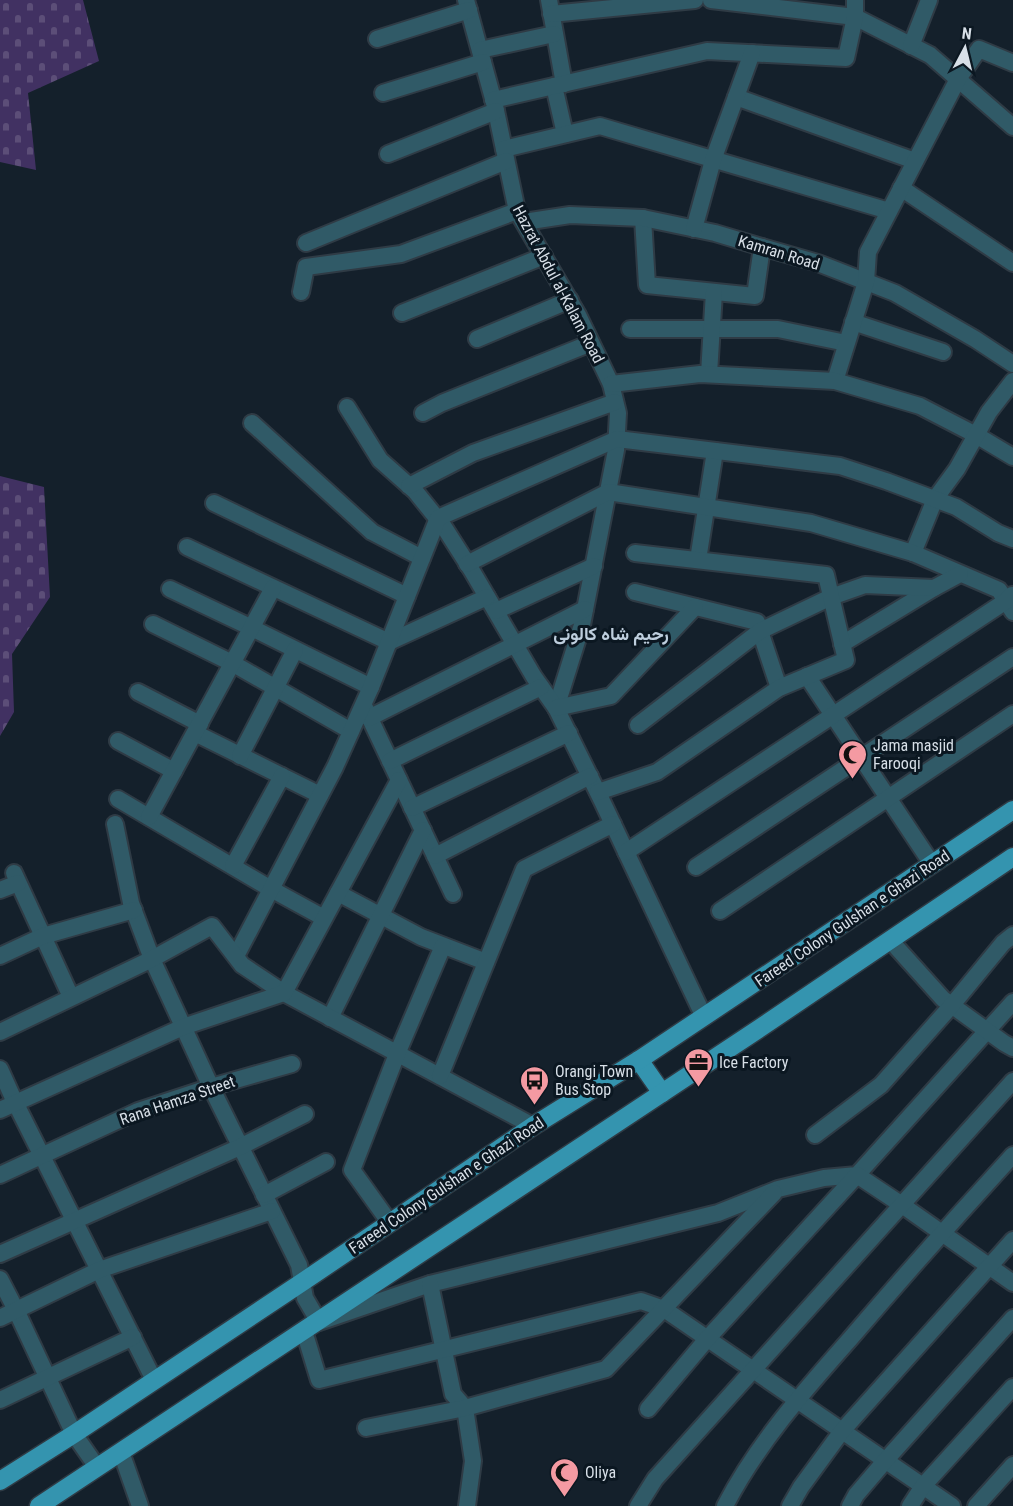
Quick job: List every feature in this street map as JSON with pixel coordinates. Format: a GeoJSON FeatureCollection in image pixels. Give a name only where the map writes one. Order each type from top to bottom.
{"type":"FeatureCollection","features":[{"type":"Feature","properties":{"kind":"main road","name":"Fareed Colony Gulshan e Ghazi Road"},"geometry":{"type":"LineString","coordinates":[[0,1481],[301,1283],[533,1126],[704,1017],[1013,810]]}},
{"type":"Feature","properties":{"kind":"main road"},"geometry":{"type":"LineString","coordinates":[[39,1506],[1013,857]]}},
{"type":"Feature","properties":{"kind":"main road"},"geometry":{"type":"LineString","coordinates":[[639,1060],[662,1093]]}},
{"type":"Feature","properties":{"kind":"street"},"geometry":{"type":"LineString","coordinates":[[565,134],[550,7],[695,0]]}},
{"type":"Feature","properties":{"kind":"street"},"geometry":{"type":"LineString","coordinates":[[711,0],[855,8],[911,46],[930,56],[1013,127]]}},
{"type":"Feature","properties":{"kind":"street"},"geometry":{"type":"LineString","coordinates":[[911,46],[929,0]]}},
{"type":"Feature","properties":{"kind":"street"},"geometry":{"type":"LineString","coordinates":[[377,39],[468,5]]}},
{"type":"Feature","properties":{"kind":"street","name":"Hazrat Abdul al-Kalam Road"},"geometry":{"type":"LineString","coordinates":[[468,5],[520,217],[570,300],[611,384],[618,413],[616,450],[582,625],[556,708]]}},
{"type":"Feature","properties":{"kind":"street"},"geometry":{"type":"LineString","coordinates":[[387,154],[494,105],[559,85],[707,51],[846,58],[855,8]]}},
{"type":"Feature","properties":{"kind":"street"},"geometry":{"type":"LineString","coordinates":[[383,93],[481,56],[554,34]]}},
{"type":"Feature","properties":{"kind":"street"},"geometry":{"type":"LineString","coordinates":[[835,381],[866,282],[868,252],[958,79],[980,49],[1013,63]]}},
{"type":"Feature","properties":{"kind":"street"},"geometry":{"type":"LineString","coordinates":[[694,229],[713,160],[752,53]]}},
{"type":"Feature","properties":{"kind":"street"},"geometry":{"type":"LineString","coordinates":[[736,97],[915,161]]}},
{"type":"Feature","properties":{"kind":"street"},"geometry":{"type":"LineString","coordinates":[[306,243],[505,155],[565,134],[600,126],[889,211]]}},
{"type":"Feature","properties":{"kind":"street"},"geometry":{"type":"LineString","coordinates":[[901,188],[1013,263]]}},
{"type":"Feature","properties":{"kind":"street","name":"Kamran Road"},"geometry":{"type":"LineString","coordinates":[[302,292],[306,267],[401,254],[520,217],[570,215],[643,218],[694,229],[818,263],[896,293],[1013,364]]}},
{"type":"Feature","properties":{"kind":"street"},"geometry":{"type":"LineString","coordinates":[[643,218],[647,285],[754,296],[762,247]]}},
{"type":"Feature","properties":{"kind":"street"},"geometry":{"type":"LineString","coordinates":[[402,313],[544,256]]}},
{"type":"Feature","properties":{"kind":"street"},"geometry":{"type":"LineString","coordinates":[[709,374],[714,292]]}},
{"type":"Feature","properties":{"kind":"street"},"geometry":{"type":"LineString","coordinates":[[477,339],[570,300]]}},
{"type":"Feature","properties":{"kind":"street"},"geometry":{"type":"LineString","coordinates":[[853,322],[943,352]]}},
{"type":"Feature","properties":{"kind":"street"},"geometry":{"type":"LineString","coordinates":[[630,329],[778,329],[846,343]]}},
{"type":"Feature","properties":{"kind":"street"},"geometry":{"type":"LineString","coordinates":[[423,413],[442,403],[591,344]]}},
{"type":"Feature","properties":{"kind":"street"},"geometry":{"type":"LineString","coordinates":[[611,384],[700,374],[835,381],[920,406],[1013,457]]}},
{"type":"Feature","properties":{"kind":"street"},"geometry":{"type":"LineString","coordinates":[[913,553],[935,499],[957,469],[989,412],[1013,381]]}},
{"type":"Feature","properties":{"kind":"street"},"geometry":{"type":"LineString","coordinates":[[409,486],[472,453],[615,402]]}},
{"type":"Feature","properties":{"kind":"street"},"geometry":{"type":"LineString","coordinates":[[347,407],[380,460],[415,491],[438,518],[556,708],[704,1017]]}},
{"type":"Feature","properties":{"kind":"street"},"geometry":{"type":"LineString","coordinates":[[252,423],[372,532],[422,558]]}},
{"type":"Feature","properties":{"kind":"street"},"geometry":{"type":"LineString","coordinates":[[236,956],[351,731],[366,711],[371,687],[438,518],[617,439],[840,466],[956,507],[998,533],[1013,539]]}},
{"type":"Feature","properties":{"kind":"street"},"geometry":{"type":"LineString","coordinates":[[698,560],[714,451]]}},
{"type":"Feature","properties":{"kind":"street"},"geometry":{"type":"LineString","coordinates":[[467,564],[608,492],[812,523],[913,553],[999,590],[1010,602],[833,715],[626,852]]}},
{"type":"Feature","properties":{"kind":"street"},"geometry":{"type":"LineString","coordinates":[[214,503],[407,596]]}},
{"type":"Feature","properties":{"kind":"street"},"geometry":{"type":"LineString","coordinates":[[187,547],[389,642],[594,566]]}},
{"type":"Feature","properties":{"kind":"street"},"geometry":{"type":"LineString","coordinates":[[598,792],[657,772],[779,687],[846,660],[826,574],[635,553]]}},
{"type":"Feature","properties":{"kind":"street"},"geometry":{"type":"LineString","coordinates":[[843,644],[933,588],[960,574]]}},
{"type":"Feature","properties":{"kind":"street"},"geometry":{"type":"LineString","coordinates":[[638,725],[760,631],[831,597],[865,585],[933,588]]}},
{"type":"Feature","properties":{"kind":"street"},"geometry":{"type":"LineString","coordinates":[[149,817],[273,588]]}},
{"type":"Feature","properties":{"kind":"street"},"geometry":{"type":"LineString","coordinates":[[170,589],[371,687]]}},
{"type":"Feature","properties":{"kind":"street"},"geometry":{"type":"LineString","coordinates":[[635,592],[757,622],[779,687]]}},
{"type":"Feature","properties":{"kind":"street"},"geometry":{"type":"LineString","coordinates":[[556,708],[611,696],[695,607]]}},
{"type":"Feature","properties":{"kind":"street"},"geometry":{"type":"LineString","coordinates":[[366,711],[515,645],[585,609]]}},
{"type":"Feature","properties":{"kind":"street"},"geometry":{"type":"LineString","coordinates":[[153,624],[232,663],[351,731]]}},
{"type":"Feature","properties":{"kind":"street"},"geometry":{"type":"LineString","coordinates":[[240,756],[295,650]]}},
{"type":"Feature","properties":{"kind":"street"},"geometry":{"type":"LineString","coordinates":[[696,867],[1013,657]]}},
{"type":"Feature","properties":{"kind":"street"},"geometry":{"type":"LineString","coordinates":[[807,676],[932,864]]}},
{"type":"Feature","properties":{"kind":"street"},"geometry":{"type":"LineString","coordinates":[[390,761],[542,687]]}},
{"type":"Feature","properties":{"kind":"street"},"geometry":{"type":"LineString","coordinates":[[138,692],[240,756],[320,795]]}},
{"type":"Feature","properties":{"kind":"street"},"geometry":{"type":"LineString","coordinates":[[366,711],[453,894]]}},
{"type":"Feature","properties":{"kind":"street"},"geometry":{"type":"LineString","coordinates":[[720,911],[1013,714]]}},
{"type":"Feature","properties":{"kind":"street"},"geometry":{"type":"LineString","coordinates":[[412,808],[569,733]]}},
{"type":"Feature","properties":{"kind":"street"},"geometry":{"type":"LineString","coordinates":[[118,741],[174,771]]}},
{"type":"Feature","properties":{"kind":"street"},"geometry":{"type":"LineString","coordinates":[[233,866],[282,776]]}},
{"type":"Feature","properties":{"kind":"street"},"geometry":{"type":"LineString","coordinates":[[435,856],[590,776]]}},
{"type":"Feature","properties":{"kind":"street"},"geometry":{"type":"LineString","coordinates":[[8,1107],[183,1027],[284,993],[399,780]]}},
{"type":"Feature","properties":{"kind":"street"},"geometry":{"type":"LineString","coordinates":[[118,799],[324,918]]}},
{"type":"Feature","properties":{"kind":"street"},"geometry":{"type":"LineString","coordinates":[[115,824],[134,910],[152,959],[211,1087],[299,1265],[319,1380],[641,1301],[664,1309],[952,1506]]}},
{"type":"Feature","properties":{"kind":"street"},"geometry":{"type":"LineString","coordinates":[[440,1076],[524,869],[613,824]]}},
{"type":"Feature","properties":{"kind":"street"},"geometry":{"type":"LineString","coordinates":[[330,1018],[423,830]]}},
{"type":"Feature","properties":{"kind":"street"},"geometry":{"type":"LineString","coordinates":[[0,890],[16,878],[72,997]]}},
{"type":"Feature","properties":{"kind":"street"},"geometry":{"type":"LineString","coordinates":[[338,893],[421,937],[486,962]]}},
{"type":"Feature","properties":{"kind":"street"},"geometry":{"type":"LineString","coordinates":[[0,956],[43,936],[134,910]]}},
{"type":"Feature","properties":{"kind":"street"},"geometry":{"type":"LineString","coordinates":[[0,1032],[152,959],[212,926],[242,965],[284,993],[533,1126]]}},
{"type":"Feature","properties":{"kind":"street"},"geometry":{"type":"LineString","coordinates":[[814,1135],[881,1085],[952,1005],[1003,942],[1013,935]]}},
{"type":"Feature","properties":{"kind":"street"},"geometry":{"type":"LineString","coordinates":[[890,940],[943,999],[1013,1048]]}},
{"type":"Feature","properties":{"kind":"street"},"geometry":{"type":"LineString","coordinates":[[390,1223],[352,1170],[397,1054],[444,946]]}},
{"type":"Feature","properties":{"kind":"street"},"geometry":{"type":"LineString","coordinates":[[648,1409],[707,1339],[1013,1002]]}},
{"type":"Feature","properties":{"kind":"street","name":"Rana Hamza Street"},"geometry":{"type":"LineString","coordinates":[[0,1175],[138,1111],[292,1064]]}},
{"type":"Feature","properties":{"kind":"street"},"geometry":{"type":"LineString","coordinates":[[0,1069],[8,1107],[42,1155],[154,1380]]}},
{"type":"Feature","properties":{"kind":"street"},"geometry":{"type":"LineString","coordinates":[[638,1506],[655,1479],[1013,1081]]}},
{"type":"Feature","properties":{"kind":"street"},"geometry":{"type":"LineString","coordinates":[[0,1254],[240,1147],[305,1114]]}},
{"type":"Feature","properties":{"kind":"street"},"geometry":{"type":"LineString","coordinates":[[725,1506],[754,1456],[797,1400],[941,1233],[1013,1155]]}},
{"type":"Feature","properties":{"kind":"street"},"geometry":{"type":"LineString","coordinates":[[0,1318],[99,1270],[268,1203],[326,1162]]}},
{"type":"Feature","properties":{"kind":"street"},"geometry":{"type":"LineString","coordinates":[[311,1326],[430,1284],[718,1214],[778,1189],[824,1178],[857,1176],[1013,1283]]}},
{"type":"Feature","properties":{"kind":"street"},"geometry":{"type":"LineString","coordinates":[[366,1428],[465,1408],[606,1369],[778,1189]]}},
{"type":"Feature","properties":{"kind":"street"},"geometry":{"type":"LineString","coordinates":[[790,1506],[842,1431],[1013,1240]]}},
{"type":"Feature","properties":{"kind":"street"},"geometry":{"type":"LineString","coordinates":[[0,1279],[74,1434],[97,1467]]}},
{"type":"Feature","properties":{"kind":"street"},"geometry":{"type":"LineString","coordinates":[[430,1284],[453,1395],[465,1408],[473,1461],[467,1506]]}},
{"type":"Feature","properties":{"kind":"street"},"geometry":{"type":"LineString","coordinates":[[850,1506],[856,1495],[885,1461],[1013,1318]]}},
{"type":"Feature","properties":{"kind":"street"},"geometry":{"type":"LineString","coordinates":[[0,1400],[133,1337]]}},
{"type":"Feature","properties":{"kind":"street"},"geometry":{"type":"LineString","coordinates":[[910,1506],[923,1486],[1013,1387]]}},
{"type":"Feature","properties":{"kind":"street"},"geometry":{"type":"LineString","coordinates":[[121,1452],[140,1506]]}},
{"type":"Feature","properties":{"kind":"street"},"geometry":{"type":"LineString","coordinates":[[976,1506],[1013,1465]]}},
{"type":"Feature","properties":{"kind":"green space"},"geometry":{"type":"Polygon","coordinates":[[[0,0],[83,0],[99,61],[28,93],[36,170],[0,162],[0,0]]]}},
{"type":"Feature","properties":{"kind":"green space"},"geometry":{"type":"Polygon","coordinates":[[[0,476],[44,487],[50,597],[12,654],[14,712],[0,736],[0,476]]]}},
{"type":"Feature","properties":{"kind":"place","name":"Jama masjid Farooqi"},"geometry":{"type":"Point","coordinates":[852,780]}},
{"type":"Feature","properties":{"kind":"place","name":"Ice Factory"},"geometry":{"type":"Point","coordinates":[698,1088]}},
{"type":"Feature","properties":{"kind":"place","name":"Orangi Town Bus Stop"},"geometry":{"type":"Point","coordinates":[534,1106]}},
{"type":"Feature","properties":{"kind":"place","name":"Oliya"},"geometry":{"type":"Point","coordinates":[564,1498]}},
{"type":"Feature","properties":{"kind":"district","name":"رحیم شاہ کالونی"},"geometry":{"type":"Point","coordinates":[611,634]}}]}
